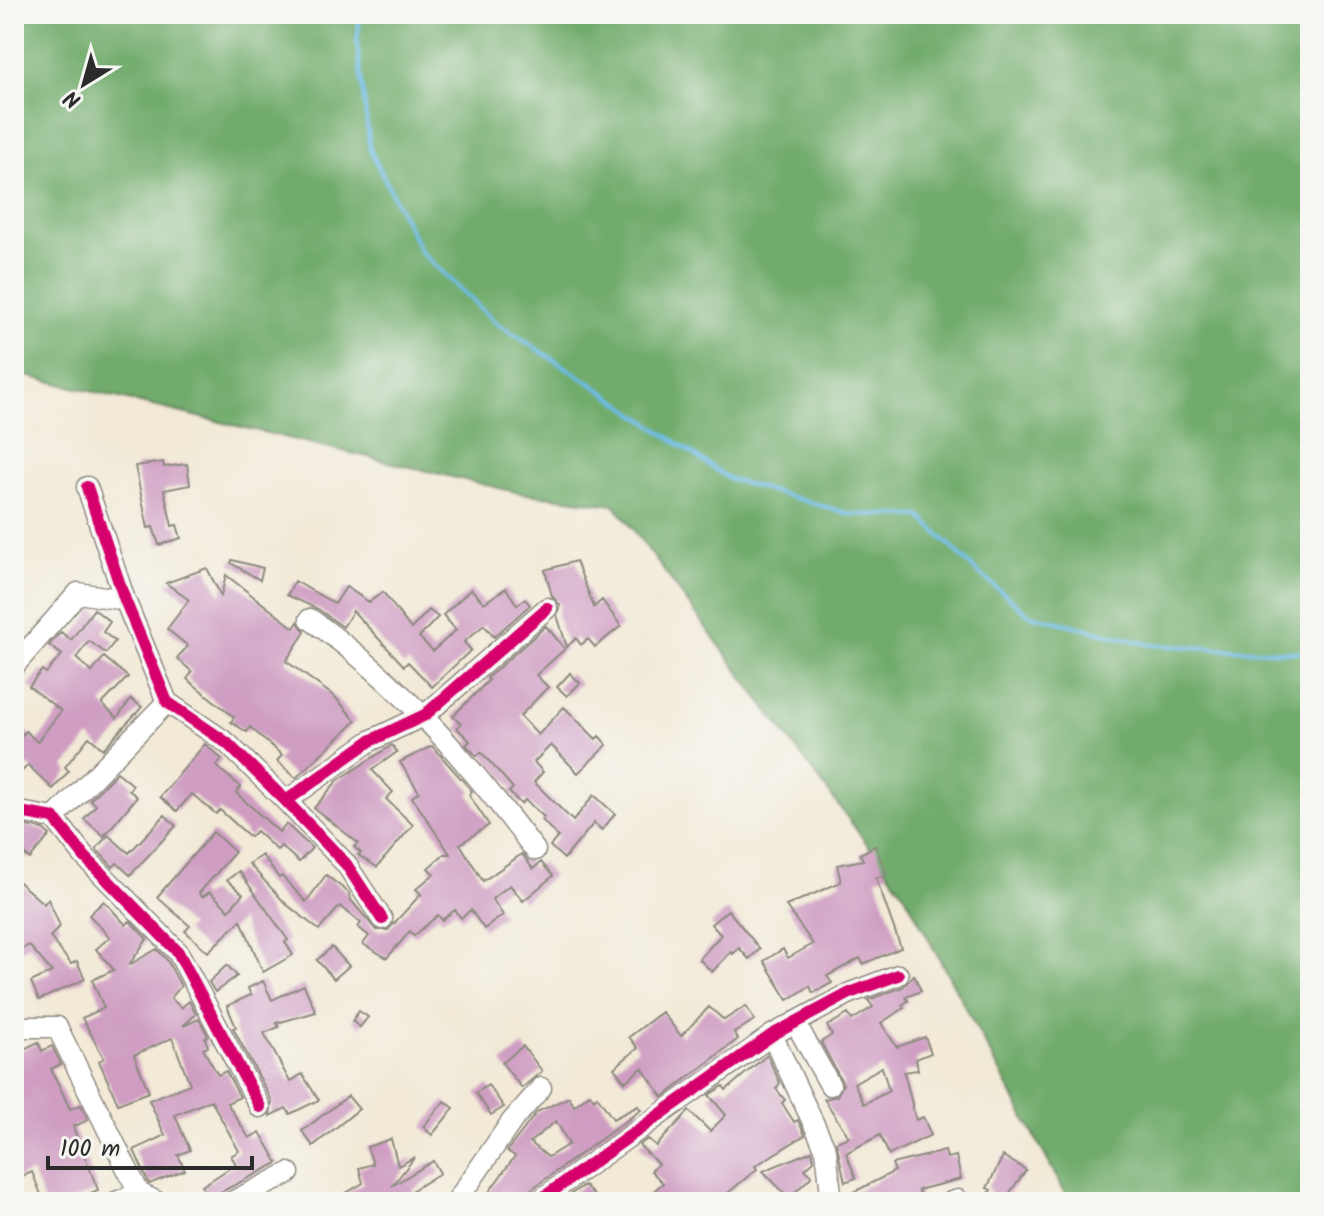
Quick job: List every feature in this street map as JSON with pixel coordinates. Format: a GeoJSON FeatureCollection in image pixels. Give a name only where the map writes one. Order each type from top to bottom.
{"type":"FeatureCollection","features":[{"type":"Feature","properties":{"kind":"street"},"geometry":{"type":"LineString","coordinates":[[87,487],[125,600],[167,702],[227,743],[286,801],[346,864],[382,919]]}},
{"type":"Feature","properties":{"kind":"street"},"geometry":{"type":"LineString","coordinates":[[14,666],[78,593],[125,600]]}},
{"type":"Feature","properties":{"kind":"street"},"geometry":{"type":"LineString","coordinates":[[286,801],[370,741],[425,715],[547,608]]}},
{"type":"Feature","properties":{"kind":"street"},"geometry":{"type":"LineString","coordinates":[[310,619],[359,654],[425,715],[480,778],[535,850]]}},
{"type":"Feature","properties":{"kind":"street"},"geometry":{"type":"LineString","coordinates":[[54,818],[167,702]]}},
{"type":"Feature","properties":{"kind":"street"},"geometry":{"type":"LineString","coordinates":[[14,811],[54,818],[85,857],[178,952],[260,1107]]}},
{"type":"Feature","properties":{"kind":"street"},"geometry":{"type":"LineString","coordinates":[[537,1202],[772,1035],[850,993],[898,975]]}},
{"type":"Feature","properties":{"kind":"street"},"geometry":{"type":"LineString","coordinates":[[795,1022],[830,1085]]}},
{"type":"Feature","properties":{"kind":"street"},"geometry":{"type":"LineString","coordinates":[[17,1025],[57,1027],[148,1198],[116,1202]]}},
{"type":"Feature","properties":{"kind":"street"},"geometry":{"type":"LineString","coordinates":[[772,1035],[826,1150],[829,1200]]}},
{"type":"Feature","properties":{"kind":"street"},"geometry":{"type":"LineString","coordinates":[[456,1202],[512,1121],[541,1088]]}},
{"type":"Feature","properties":{"kind":"street"},"geometry":{"type":"LineString","coordinates":[[232,1202],[289,1173]]}},
{"type":"Feature","properties":{"kind":"green space"},"geometry":{"type":"Polygon","coordinates":[[[14,14],[1310,14],[1310,1202],[1070,1202],[905,895],[615,505],[520,493],[14,373],[14,14]]]}},
{"type":"Feature","properties":{"kind":"building"},"geometry":{"type":"Polygon","coordinates":[[[163,462],[164,467],[187,464],[190,485],[164,490],[172,526],[177,525],[181,538],[159,545],[153,527],[148,528],[135,466],[163,462]]]}},
{"type":"Feature","properties":{"kind":"building"},"geometry":{"type":"Polygon","coordinates":[[[232,560],[263,568],[260,580],[231,563],[232,560]]]}},
{"type":"Feature","properties":{"kind":"building"},"geometry":{"type":"Polygon","coordinates":[[[576,561],[594,607],[602,600],[621,626],[595,647],[588,639],[581,645],[576,638],[567,647],[557,615],[560,605],[552,596],[545,570],[576,561]]]}},
{"type":"Feature","properties":{"kind":"building"},"geometry":{"type":"Polygon","coordinates":[[[207,568],[221,596],[226,575],[294,628],[298,622],[305,632],[286,661],[335,697],[356,721],[296,778],[277,761],[282,755],[250,727],[247,732],[231,722],[234,717],[187,679],[192,672],[177,658],[188,646],[167,629],[189,600],[166,583],[207,568]]]}},
{"type":"Feature","properties":{"kind":"building"},"geometry":{"type":"Polygon","coordinates":[[[295,581],[335,604],[346,587],[369,602],[383,592],[411,629],[429,610],[438,617],[419,637],[433,651],[456,630],[443,615],[471,589],[484,603],[506,588],[517,605],[525,599],[530,605],[494,637],[484,625],[464,642],[471,650],[432,687],[408,662],[404,666],[353,611],[343,627],[318,609],[287,595],[295,581]]]}},
{"type":"Feature","properties":{"kind":"building"},"geometry":{"type":"Polygon","coordinates":[[[94,609],[110,622],[103,632],[115,641],[106,653],[89,641],[76,658],[92,672],[104,657],[128,677],[102,704],[117,718],[131,699],[142,707],[103,749],[89,737],[65,767],[69,771],[53,789],[28,765],[14,780],[14,743],[26,731],[37,742],[61,711],[29,686],[42,670],[46,673],[62,655],[49,645],[61,632],[71,640],[94,609]]]}},
{"type":"Feature","properties":{"kind":"building"},"geometry":{"type":"Polygon","coordinates":[[[546,626],[565,649],[536,675],[548,687],[520,716],[538,735],[564,707],[596,739],[599,736],[607,745],[578,773],[551,745],[534,762],[543,772],[534,782],[573,821],[594,795],[615,814],[602,830],[594,823],[564,859],[550,846],[558,837],[542,820],[544,817],[525,800],[521,804],[509,792],[513,788],[481,752],[477,756],[466,745],[470,741],[457,728],[461,724],[453,716],[489,680],[487,678],[546,626]]]}},
{"type":"Feature","properties":{"kind":"building"},"geometry":{"type":"Polygon","coordinates":[[[570,673],[580,683],[567,696],[557,687],[570,673]]]}},
{"type":"Feature","properties":{"kind":"building"},"geometry":{"type":"Polygon","coordinates":[[[205,744],[222,759],[216,766],[241,787],[236,793],[279,832],[286,824],[312,848],[299,862],[281,846],[277,850],[256,831],[250,837],[220,810],[216,814],[192,794],[177,811],[160,797],[205,744]]]}},
{"type":"Feature","properties":{"kind":"building"},"geometry":{"type":"Polygon","coordinates":[[[392,745],[397,752],[372,770],[393,792],[386,799],[413,825],[377,867],[358,855],[361,853],[354,847],[358,843],[314,808],[337,781],[392,745]]]}},
{"type":"Feature","properties":{"kind":"building"},"geometry":{"type":"Polygon","coordinates":[[[432,746],[472,791],[469,795],[489,825],[460,844],[483,881],[522,854],[533,869],[541,862],[553,876],[523,901],[510,885],[492,899],[503,915],[484,929],[471,910],[461,918],[455,910],[442,920],[438,915],[414,936],[410,931],[387,958],[363,944],[369,936],[358,927],[361,923],[340,906],[319,930],[286,904],[249,864],[262,855],[279,878],[282,876],[306,902],[326,875],[349,893],[350,899],[376,930],[388,930],[421,894],[416,889],[434,874],[428,868],[444,854],[450,854],[412,797],[419,792],[400,762],[432,746]]]}},
{"type":"Feature","properties":{"kind":"building"},"geometry":{"type":"Polygon","coordinates":[[[117,772],[133,785],[129,790],[137,797],[104,836],[84,819],[96,805],[90,800],[117,772]]]}},
{"type":"Feature","properties":{"kind":"building"},"geometry":{"type":"Polygon","coordinates":[[[165,815],[176,826],[130,875],[117,863],[113,867],[96,849],[108,835],[129,853],[165,815]]]}},
{"type":"Feature","properties":{"kind":"building"},"geometry":{"type":"Polygon","coordinates":[[[21,825],[43,829],[50,835],[30,859],[14,846],[14,834],[21,825]]]}},
{"type":"Feature","properties":{"kind":"building"},"geometry":{"type":"Polygon","coordinates":[[[213,832],[235,852],[199,893],[202,897],[210,892],[229,910],[243,894],[227,880],[239,871],[288,940],[285,942],[293,955],[263,972],[241,920],[208,952],[185,931],[190,926],[157,897],[213,832]]]}},
{"type":"Feature","properties":{"kind":"building"},"geometry":{"type":"Polygon","coordinates":[[[875,846],[887,874],[876,878],[901,948],[863,964],[860,958],[827,976],[832,983],[813,993],[810,986],[788,1000],[764,961],[783,949],[788,958],[813,944],[786,906],[841,882],[837,865],[863,860],[860,854],[875,846]]]}},
{"type":"Feature","properties":{"kind":"building"},"geometry":{"type":"Polygon","coordinates":[[[14,878],[44,904],[48,899],[60,926],[50,937],[71,964],[77,961],[85,979],[39,1000],[31,982],[52,972],[29,945],[14,954],[14,878]]]}},
{"type":"Feature","properties":{"kind":"building"},"geometry":{"type":"Polygon","coordinates":[[[104,901],[126,925],[130,921],[147,939],[129,965],[157,949],[167,960],[181,986],[171,998],[181,1008],[189,1001],[196,1014],[183,1026],[199,1019],[208,1036],[205,1038],[208,1047],[203,1049],[218,1075],[226,1071],[240,1097],[227,1103],[249,1138],[260,1132],[278,1163],[209,1198],[202,1186],[236,1164],[231,1156],[239,1151],[211,1100],[175,1115],[190,1150],[178,1155],[185,1170],[149,1184],[134,1150],[165,1135],[149,1100],[190,1084],[172,1038],[134,1055],[149,1092],[118,1104],[99,1061],[104,1058],[82,1018],[104,1008],[92,980],[114,970],[96,949],[110,937],[89,915],[104,901]]]}},
{"type":"Feature","properties":{"kind":"building"},"geometry":{"type":"Polygon","coordinates":[[[728,910],[760,949],[749,959],[739,948],[712,972],[699,959],[721,935],[711,924],[728,910]]]}},
{"type":"Feature","properties":{"kind":"building"},"geometry":{"type":"Polygon","coordinates":[[[332,947],[349,966],[334,979],[317,960],[332,947]]]}},
{"type":"Feature","properties":{"kind":"building"},"geometry":{"type":"Polygon","coordinates":[[[227,965],[237,976],[215,992],[209,982],[227,965]]]}},
{"type":"Feature","properties":{"kind":"building"},"geometry":{"type":"Polygon","coordinates":[[[914,975],[921,991],[906,997],[908,1001],[902,1005],[904,1008],[881,1023],[897,1047],[925,1037],[931,1053],[916,1059],[918,1070],[904,1072],[916,1120],[923,1117],[931,1135],[889,1155],[880,1135],[846,1153],[856,1178],[845,1182],[836,1142],[849,1137],[824,1099],[837,1096],[843,1084],[821,1042],[832,1035],[827,1026],[848,1014],[852,1020],[873,1007],[868,1000],[903,987],[914,975]],[[882,1067],[854,1083],[864,1104],[889,1091],[882,1067]]]}},
{"type":"Feature","properties":{"kind":"building"},"geometry":{"type":"Polygon","coordinates":[[[263,981],[272,1000],[304,985],[316,1012],[277,1023],[279,1027],[264,1033],[290,1082],[302,1074],[319,1100],[290,1114],[286,1108],[270,1116],[272,1101],[233,1028],[236,1027],[227,1006],[251,995],[248,988],[263,981]]]}},
{"type":"Feature","properties":{"kind":"building"},"geometry":{"type":"Polygon","coordinates":[[[746,1006],[754,1020],[734,1033],[738,1039],[663,1097],[642,1068],[625,1082],[614,1068],[638,1048],[629,1037],[662,1012],[681,1036],[709,1007],[724,1020],[746,1006]]]}},
{"type":"Feature","properties":{"kind":"building"},"geometry":{"type":"Polygon","coordinates":[[[359,1011],[368,1017],[360,1027],[352,1021],[359,1011]]]}},
{"type":"Feature","properties":{"kind":"building"},"geometry":{"type":"Polygon","coordinates":[[[38,1042],[42,1051],[52,1046],[61,1064],[51,1069],[70,1109],[81,1105],[88,1120],[73,1127],[98,1190],[69,1202],[44,1202],[32,1172],[14,1180],[14,1061],[21,1058],[18,1052],[38,1042]]]}},
{"type":"Feature","properties":{"kind":"building"},"geometry":{"type":"Polygon","coordinates":[[[523,1046],[542,1071],[522,1088],[502,1063],[523,1046]]]}},
{"type":"Feature","properties":{"kind":"building"},"geometry":{"type":"Polygon","coordinates":[[[767,1055],[780,1083],[776,1089],[785,1100],[782,1103],[794,1122],[798,1120],[805,1135],[755,1166],[757,1169],[717,1202],[641,1202],[663,1183],[651,1171],[658,1164],[639,1145],[648,1139],[656,1146],[689,1111],[710,1131],[726,1115],[709,1095],[723,1086],[726,1090],[767,1055]]]}},
{"type":"Feature","properties":{"kind":"building"},"geometry":{"type":"Polygon","coordinates":[[[488,1085],[504,1107],[491,1115],[476,1093],[488,1085]]]}},
{"type":"Feature","properties":{"kind":"building"},"geometry":{"type":"Polygon","coordinates":[[[590,1094],[594,1099],[597,1096],[613,1119],[638,1106],[641,1110],[529,1191],[524,1202],[502,1202],[489,1192],[515,1156],[507,1151],[537,1112],[569,1097],[574,1106],[590,1094]],[[556,1121],[530,1142],[548,1157],[569,1144],[556,1121]]]}},
{"type":"Feature","properties":{"kind":"building"},"geometry":{"type":"Polygon","coordinates":[[[348,1096],[359,1109],[313,1146],[302,1131],[348,1096]]]}},
{"type":"Feature","properties":{"kind":"building"},"geometry":{"type":"Polygon","coordinates":[[[444,1101],[454,1108],[432,1135],[423,1127],[444,1101]]]}},
{"type":"Feature","properties":{"kind":"building"},"geometry":{"type":"Polygon","coordinates":[[[391,1139],[398,1166],[415,1157],[392,1186],[433,1161],[440,1173],[413,1190],[417,1202],[331,1202],[363,1183],[359,1168],[373,1164],[367,1147],[391,1139]]]}},
{"type":"Feature","properties":{"kind":"building"},"geometry":{"type":"Polygon","coordinates":[[[812,1151],[814,1161],[805,1169],[812,1176],[789,1198],[763,1171],[812,1151]]]}},
{"type":"Feature","properties":{"kind":"building"},"geometry":{"type":"Polygon","coordinates":[[[945,1151],[947,1158],[956,1156],[961,1179],[918,1190],[921,1195],[906,1202],[888,1202],[884,1194],[860,1202],[854,1192],[895,1171],[892,1164],[945,1151]]]}},
{"type":"Feature","properties":{"kind":"building"},"geometry":{"type":"Polygon","coordinates":[[[1003,1156],[1026,1170],[1003,1202],[982,1202],[991,1190],[987,1188],[1003,1156]]]}},
{"type":"Feature","properties":{"kind":"building"},"geometry":{"type":"Polygon","coordinates":[[[584,1185],[600,1202],[578,1202],[571,1194],[584,1185]]]}},
{"type":"Feature","properties":{"kind":"waterway"},"geometry":{"type":"LineString","coordinates":[[360,14],[357,42],[370,150],[421,252],[495,322],[601,390],[729,479],[850,514],[920,516],[976,571],[1030,615],[1152,645],[1310,653]]}},
{"type":"Feature","properties":{"kind":"cycle path"},"geometry":{"type":"LineString","coordinates":[[87,487],[125,600],[167,702],[227,743],[286,801],[346,864],[382,919]]}},
{"type":"Feature","properties":{"kind":"cycle path"},"geometry":{"type":"LineString","coordinates":[[286,801],[370,741],[425,715],[547,608]]}},
{"type":"Feature","properties":{"kind":"cycle path"},"geometry":{"type":"LineString","coordinates":[[14,811],[54,818],[85,857],[178,952],[260,1107]]}},
{"type":"Feature","properties":{"kind":"cycle path"},"geometry":{"type":"LineString","coordinates":[[537,1202],[772,1035],[850,993],[898,975]]}}]}
